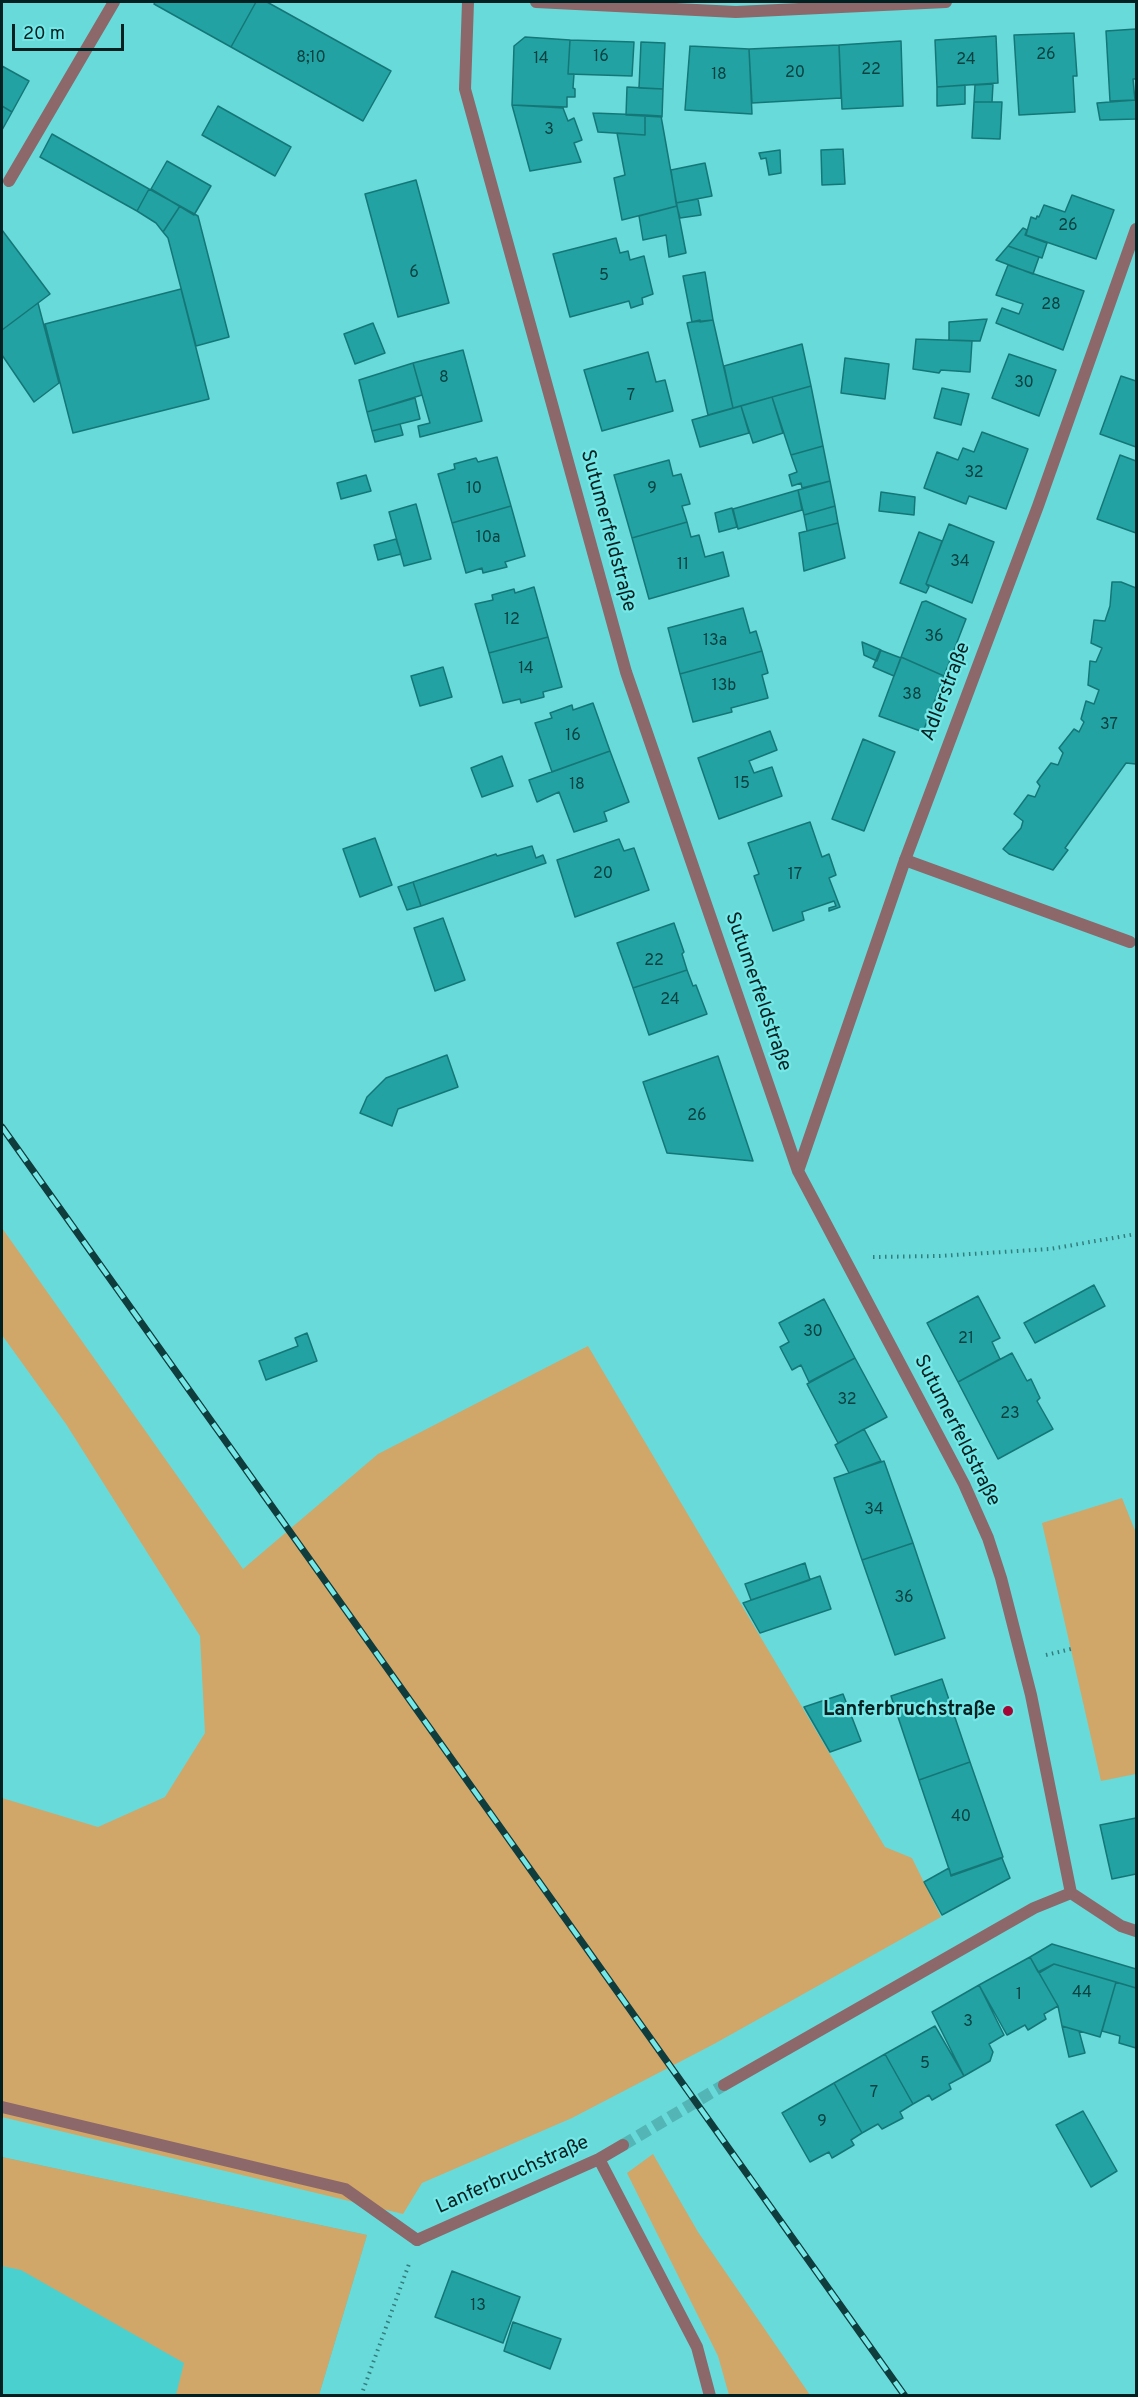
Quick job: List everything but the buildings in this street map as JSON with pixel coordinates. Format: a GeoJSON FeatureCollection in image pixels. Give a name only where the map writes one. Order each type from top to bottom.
{"type":"FeatureCollection","features":[{"type":"Feature","properties":{"kind":"street"},"geometry":{"type":"LineString","coordinates":[[9,182],[114,2]]}},
{"type":"Feature","properties":{"kind":"street","name":"Sutumerfeldstraße"},"geometry":{"type":"LineString","coordinates":[[468,2],[465,88],[626,672],[798,1172],[964,1484],[988,1538],[1001,1578],[1031,1695],[1071,1893]]}},
{"type":"Feature","properties":{"kind":"street"},"geometry":{"type":"LineString","coordinates":[[536,2],[736,12],[946,2]]}},
{"type":"Feature","properties":{"kind":"street","name":"Adlerstraße"},"geometry":{"type":"LineString","coordinates":[[798,1172],[905,860],[1038,506],[1137,229]]}},
{"type":"Feature","properties":{"kind":"street"},"geometry":{"type":"LineString","coordinates":[[905,860],[1130,942]]}},
{"type":"Feature","properties":{"kind":"street"},"geometry":{"type":"LineString","coordinates":[[724,2085],[1034,1908],[1071,1893],[1121,1926],[1137,1931]]}},
{"type":"Feature","properties":{"kind":"street"},"geometry":{"type":"LineString","coordinates":[[2,2107],[345,2189],[417,2240]]}},
{"type":"Feature","properties":{"kind":"street","name":"Lanferbruchstraße"},"geometry":{"type":"LineString","coordinates":[[417,2240],[599,2159],[623,2145]]}},
{"type":"Feature","properties":{"kind":"street"},"geometry":{"type":"LineString","coordinates":[[599,2159],[697,2347],[710,2396]]}},
{"type":"Feature","properties":{"kind":"path"},"geometry":{"type":"LineString","coordinates":[[845,1258],[939,1256],[1050,1249],[1137,1234]]}},
{"type":"Feature","properties":{"kind":"path"},"geometry":{"type":"LineString","coordinates":[[361,2396],[417,2240]]}},
{"type":"Feature","properties":{"kind":"shaded area"},"geometry":{"type":"Polygon","coordinates":[[[2,1228],[243,1569],[378,1454],[588,1346],[885,1847],[912,1858],[941,1917],[714,2044],[572,2118],[422,2183],[403,2214],[2,2117],[2,1798],[98,1827],[165,1797],[205,1733],[200,1636],[66,1424],[2,1335],[2,1228]]]}},
{"type":"Feature","properties":{"kind":"shaded area"},"geometry":{"type":"Polygon","coordinates":[[[1122,1498],[1136,1533],[1136,1774],[1101,1781],[1042,1523],[1122,1498]]]}},
{"type":"Feature","properties":{"kind":"shaded area"},"geometry":{"type":"Polygon","coordinates":[[[653,2154],[698,2232],[810,2395],[729,2395],[718,2356],[627,2173],[653,2154]]]}},
{"type":"Feature","properties":{"kind":"shaded area"},"geometry":{"type":"Polygon","coordinates":[[[2,2157],[367,2235],[319,2395],[2,2396],[2,2157]]]}},
{"type":"Feature","properties":{"kind":"shaded area"},"geometry":{"type":"Polygon","coordinates":[[[2,2157],[367,2235],[319,2395],[176,2395],[184,2363],[21,2270],[2,2266],[2,2157]]]}},
{"type":"Feature","properties":{"kind":"tunnel"},"geometry":{"type":"LineString","coordinates":[[623,2145],[724,2085]]}},
{"type":"Feature","properties":{"kind":"railway"},"geometry":{"type":"LineString","coordinates":[[2,1127],[905,2396]]}},
{"type":"Feature","properties":{"kind":"place","name":"Lanferbruchstraße"},"geometry":{"type":"Point","coordinates":[1008,1711]}}]}
